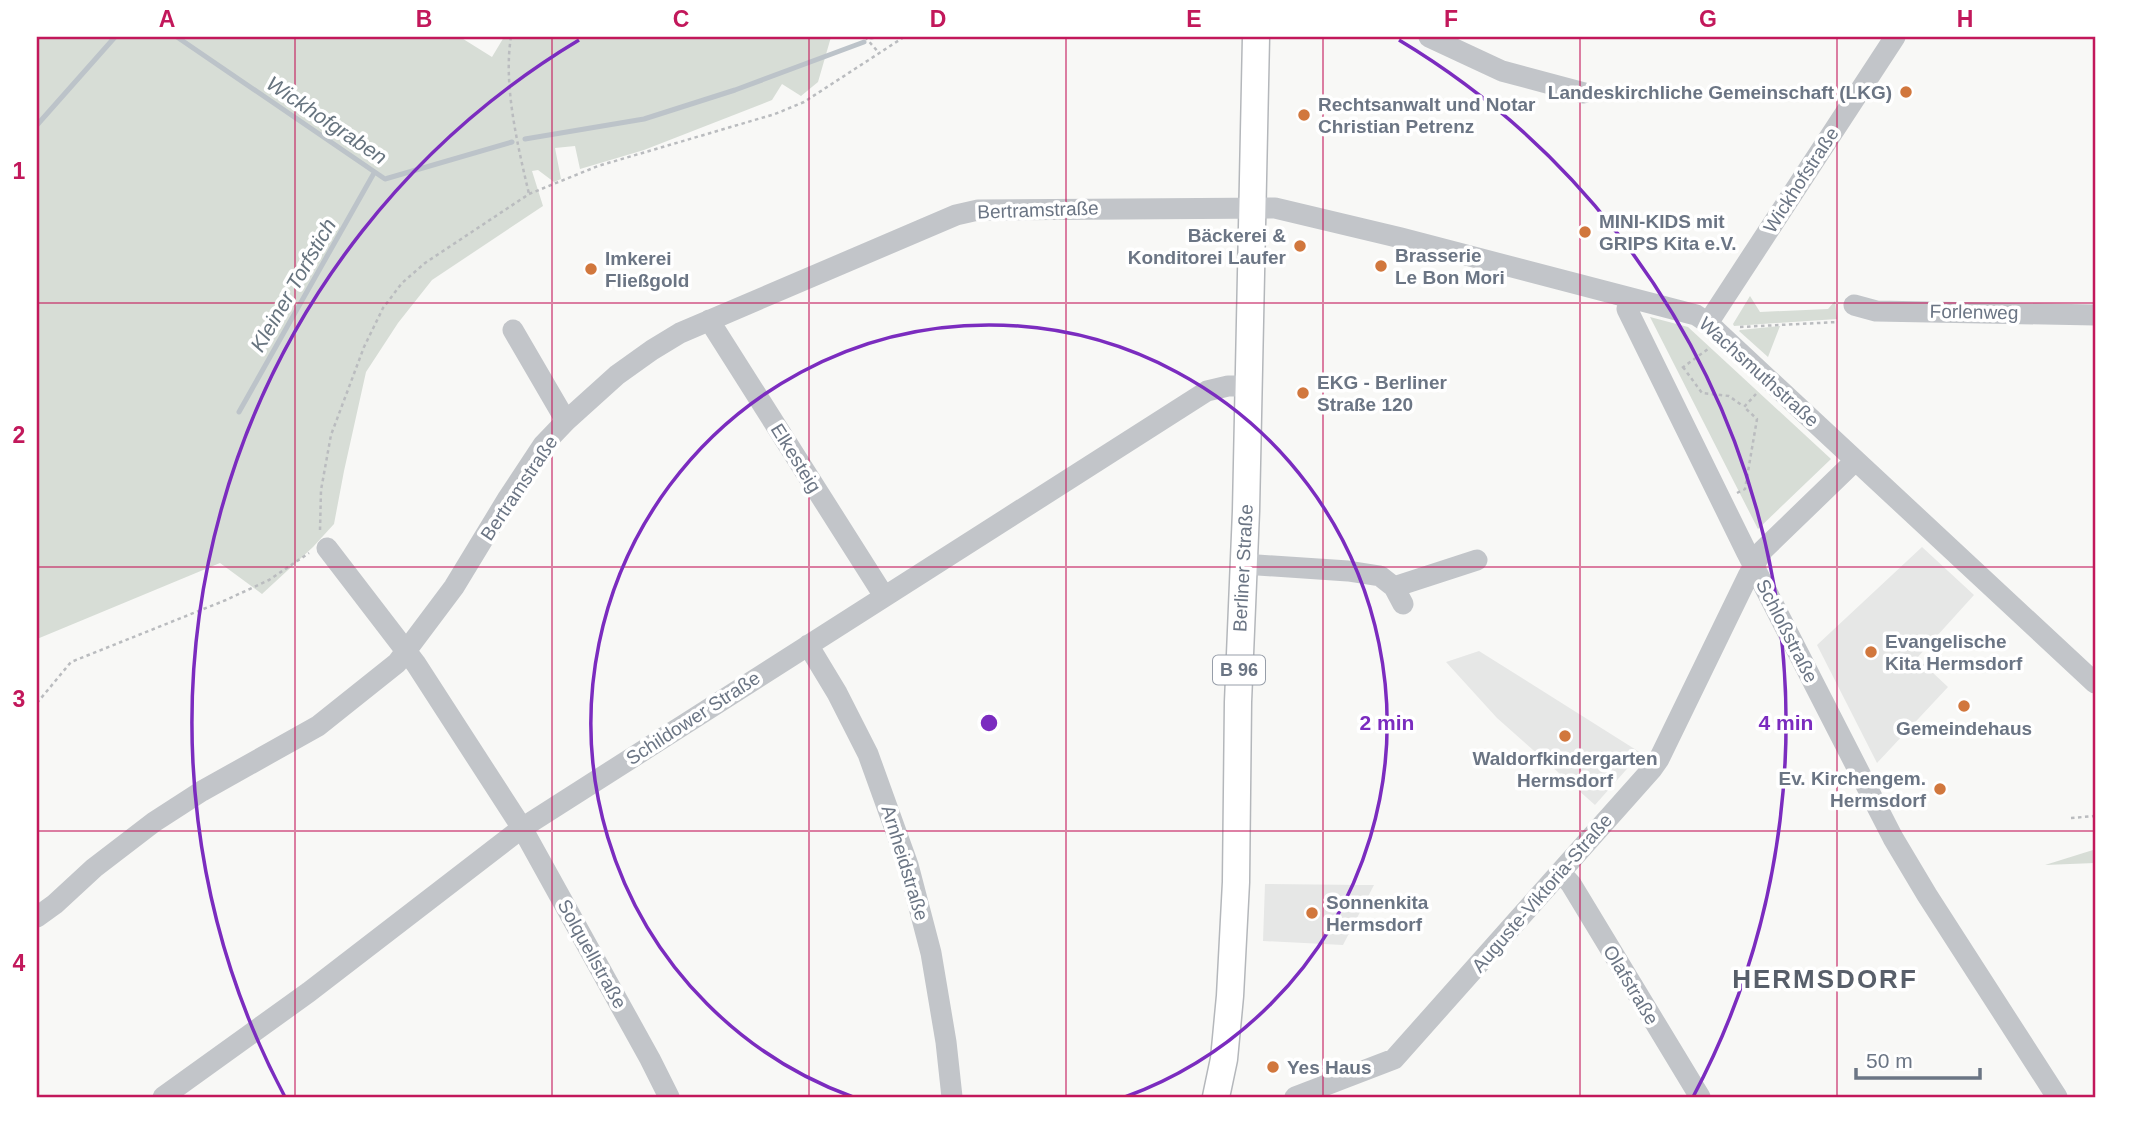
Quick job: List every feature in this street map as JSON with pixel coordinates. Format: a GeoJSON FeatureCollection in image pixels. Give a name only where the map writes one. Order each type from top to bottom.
{"type":"FeatureCollection","features":[{"type":"Feature","properties":{"kind":"main road","name":"Berliner Straße"},"geometry":{"type":"LineString","coordinates":[[1216,1097],[1224,1059],[1236,882],[1239,664],[1256,37]]}},
{"type":"Feature","properties":{"kind":"street"},"geometry":{"type":"LineString","coordinates":[[1429,37],[1502,71],[1584,93]]}},
{"type":"Feature","properties":{"kind":"street","name":"Wickhofstraße"},"geometry":{"type":"LineString","coordinates":[[1708,323],[1895,37]]}},
{"type":"Feature","properties":{"kind":"street","name":"Wachsmuthstraße"},"geometry":{"type":"LineString","coordinates":[[1253,208],[1291,211],[1696,315],[1708,323],[2095,683]]}},
{"type":"Feature","properties":{"kind":"street","name":"Bertramstraße"},"geometry":{"type":"LineString","coordinates":[[37,917],[94,868],[154,822],[202,791],[318,726],[397,663],[454,587],[543,445],[617,376],[680,333],[956,215],[978,210],[1253,208]]}},
{"type":"Feature","properties":{"kind":"street","name":"Schloßstraße"},"geometry":{"type":"LineString","coordinates":[[1630,298],[1627,309],[1894,838],[1927,895],[2057,1097]]}},
{"type":"Feature","properties":{"kind":"street","name":"Forlenweg"},"geometry":{"type":"LineString","coordinates":[[1854,305],[1876,311],[2095,315]]}},
{"type":"Feature","properties":{"kind":"street","name":"Elkesteig"},"geometry":{"type":"LineString","coordinates":[[709,320],[884,596]]}},
{"type":"Feature","properties":{"kind":"street"},"geometry":{"type":"LineString","coordinates":[[513,330],[566,421]]}},
{"type":"Feature","properties":{"kind":"street","name":"Schildower Straße"},"geometry":{"type":"LineString","coordinates":[[163,1097],[309,992],[517,820],[808,645],[1208,391],[1228,386],[1248,386]]}},
{"type":"Feature","properties":{"kind":"street","name":"Auguste-Viktoria-Straße"},"geometry":{"type":"LineString","coordinates":[[1295,1097],[1320,1093],[1394,1059],[1561,873],[1656,764],[1763,550],[1855,461]]}},
{"type":"Feature","properties":{"kind":"street"},"geometry":{"type":"LineString","coordinates":[[320,545],[407,652],[517,820]]}},
{"type":"Feature","properties":{"kind":"street"},"geometry":{"type":"LineString","coordinates":[[1243,564],[1380,576],[1399,596],[1477,560]]}},
{"type":"Feature","properties":{"kind":"street","name":"Arnheidstraße"},"geometry":{"type":"LineString","coordinates":[[808,645],[837,693],[868,754],[908,865],[931,953],[952,1097]]}},
{"type":"Feature","properties":{"kind":"street","name":"Solquellstraße"},"geometry":{"type":"LineString","coordinates":[[517,820],[669,1097]]}},
{"type":"Feature","properties":{"kind":"street","name":"Olafstraße"},"geometry":{"type":"LineString","coordinates":[[1561,873],[1571,884],[1700,1097]]}},
{"type":"Feature","properties":{"kind":"path"},"geometry":{"type":"LineString","coordinates":[[511,37],[509,52],[514,127],[530,194]]}},
{"type":"Feature","properties":{"kind":"path"},"geometry":{"type":"LineString","coordinates":[[865,37],[880,54]]}},
{"type":"Feature","properties":{"kind":"path"},"geometry":{"type":"LineString","coordinates":[[37,703],[71,662],[269,580],[320,545],[321,490],[331,435],[364,347],[383,307],[402,283],[425,263],[530,194],[598,166],[775,114],[804,102],[904,37]]}},
{"type":"Feature","properties":{"kind":"path"},"geometry":{"type":"LineString","coordinates":[[1736,327],[1838,322]]}},
{"type":"Feature","properties":{"kind":"path"},"geometry":{"type":"LineString","coordinates":[[1678,371],[1714,345]]}},
{"type":"Feature","properties":{"kind":"path"},"geometry":{"type":"LineString","coordinates":[[1683,367],[1702,393],[1729,396],[1757,419],[1745,489],[1735,495]]}},
{"type":"Feature","properties":{"kind":"path"},"geometry":{"type":"LineString","coordinates":[[1744,407],[1758,391]]}},
{"type":"Feature","properties":{"kind":"path"},"geometry":{"type":"LineString","coordinates":[[2071,818],[2095,816]]}},
{"type":"Feature","properties":{"kind":"shaded area"},"geometry":{"type":"Polygon","coordinates":[[[37,37],[460,37],[492,57],[504,37],[831,37],[818,82],[801,96],[782,84],[772,100],[644,150],[580,169],[575,146],[555,148],[561,179],[554,182],[538,170],[532,171],[543,206],[432,280],[398,323],[366,372],[334,524],[262,594],[220,563],[37,639],[37,37]]]}},
{"type":"Feature","properties":{"kind":"shaded area"},"geometry":{"type":"Polygon","coordinates":[[[1750,296],[1760,312],[1828,309],[1835,301],[1837,319],[1734,326],[1750,296]]]}},
{"type":"Feature","properties":{"kind":"shaded area"},"geometry":{"type":"Polygon","coordinates":[[[1650,317],[1688,327],[1831,459],[1758,529],[1650,317]]]}},
{"type":"Feature","properties":{"kind":"shaded area"},"geometry":{"type":"Polygon","coordinates":[[[1780,326],[1768,357],[1739,331],[1740,330],[1780,326]]]}},
{"type":"Feature","properties":{"kind":"shaded area","name":"Evangelische Kita Hermsdorf"},"geometry":{"type":"Polygon","coordinates":[[[1922,547],[1974,595],[1917,658],[1948,687],[1877,763],[1817,645],[1922,547]]]}},
{"type":"Feature","properties":{"kind":"shaded area","name":"Waldorfkindergarten Hermsdorf"},"geometry":{"type":"Polygon","coordinates":[[[1479,651],[1641,753],[1595,805],[1497,718],[1446,662],[1479,651]]]}},
{"type":"Feature","properties":{"kind":"shaded area"},"geometry":{"type":"Polygon","coordinates":[[[2095,844],[2095,863],[2045,865],[2093,850],[2095,844]]]}},
{"type":"Feature","properties":{"kind":"shaded area","name":"Sonnenkita Hermsdorf"},"geometry":{"type":"Polygon","coordinates":[[[1265,884],[1374,885],[1343,945],[1263,941],[1265,884]]]}},
{"type":"Feature","properties":{"kind":"waterway"},"geometry":{"type":"LineString","coordinates":[[37,125],[115,37]]}},
{"type":"Feature","properties":{"kind":"waterway","name":"Wickhofgraben"},"geometry":{"type":"LineString","coordinates":[[177,37],[385,179],[512,142]]}},
{"type":"Feature","properties":{"kind":"waterway","name":"Wickhofgraben"},"geometry":{"type":"LineString","coordinates":[[525,139],[644,119],[735,90],[864,42]]}},
{"type":"Feature","properties":{"kind":"waterway","name":"Kleiner Torfstich"},"geometry":{"type":"LineString","coordinates":[[239,412],[374,173]]}},
{"type":"Feature","properties":{"kind":"place","name":"Landeskirchliche Gemeinschaft (LKG)"},"geometry":{"type":"Point","coordinates":[1906,92]}},
{"type":"Feature","properties":{"kind":"place","name":"Rechtsanwalt und Notar Christian Petrenz"},"geometry":{"type":"Point","coordinates":[1304,115]}},
{"type":"Feature","properties":{"kind":"place","name":"MINI-KIDS mit GRIPS Kita e.V."},"geometry":{"type":"Point","coordinates":[1585,232]}},
{"type":"Feature","properties":{"kind":"place","name":"Bäckerei & Konditorei Laufer"},"geometry":{"type":"Point","coordinates":[1300,246]}},
{"type":"Feature","properties":{"kind":"place","name":"Brasserie Le Bon Mori"},"geometry":{"type":"Point","coordinates":[1381,266]}},
{"type":"Feature","properties":{"kind":"place","name":"Imkerei Fließgold"},"geometry":{"type":"Point","coordinates":[591,269]}},
{"type":"Feature","properties":{"kind":"place","name":"EKG - Berliner Straße 120"},"geometry":{"type":"Point","coordinates":[1303,393]}},
{"type":"Feature","properties":{"kind":"place","name":"Evangelische Kita Hermsdorf"},"geometry":{"type":"Point","coordinates":[1871,652]}},
{"type":"Feature","properties":{"kind":"place","name":"Gemeindehaus"},"geometry":{"type":"Point","coordinates":[1964,706]}},
{"type":"Feature","properties":{"kind":"place","name":"Waldorfkindergarten Hermsdorf"},"geometry":{"type":"Point","coordinates":[1565,736]}},
{"type":"Feature","properties":{"kind":"place","name":"Ev. Kirchengem. Hermsdorf"},"geometry":{"type":"Point","coordinates":[1940,789]}},
{"type":"Feature","properties":{"kind":"place","name":"Sonnenkita Hermsdorf"},"geometry":{"type":"Point","coordinates":[1312,913]}},
{"type":"Feature","properties":{"kind":"place","name":"Yes Haus"},"geometry":{"type":"Point","coordinates":[1273,1067]}},
{"type":"Feature","properties":{"kind":"district","name":"HERMSDORF"},"geometry":{"type":"Point","coordinates":[1825,979]}}]}
